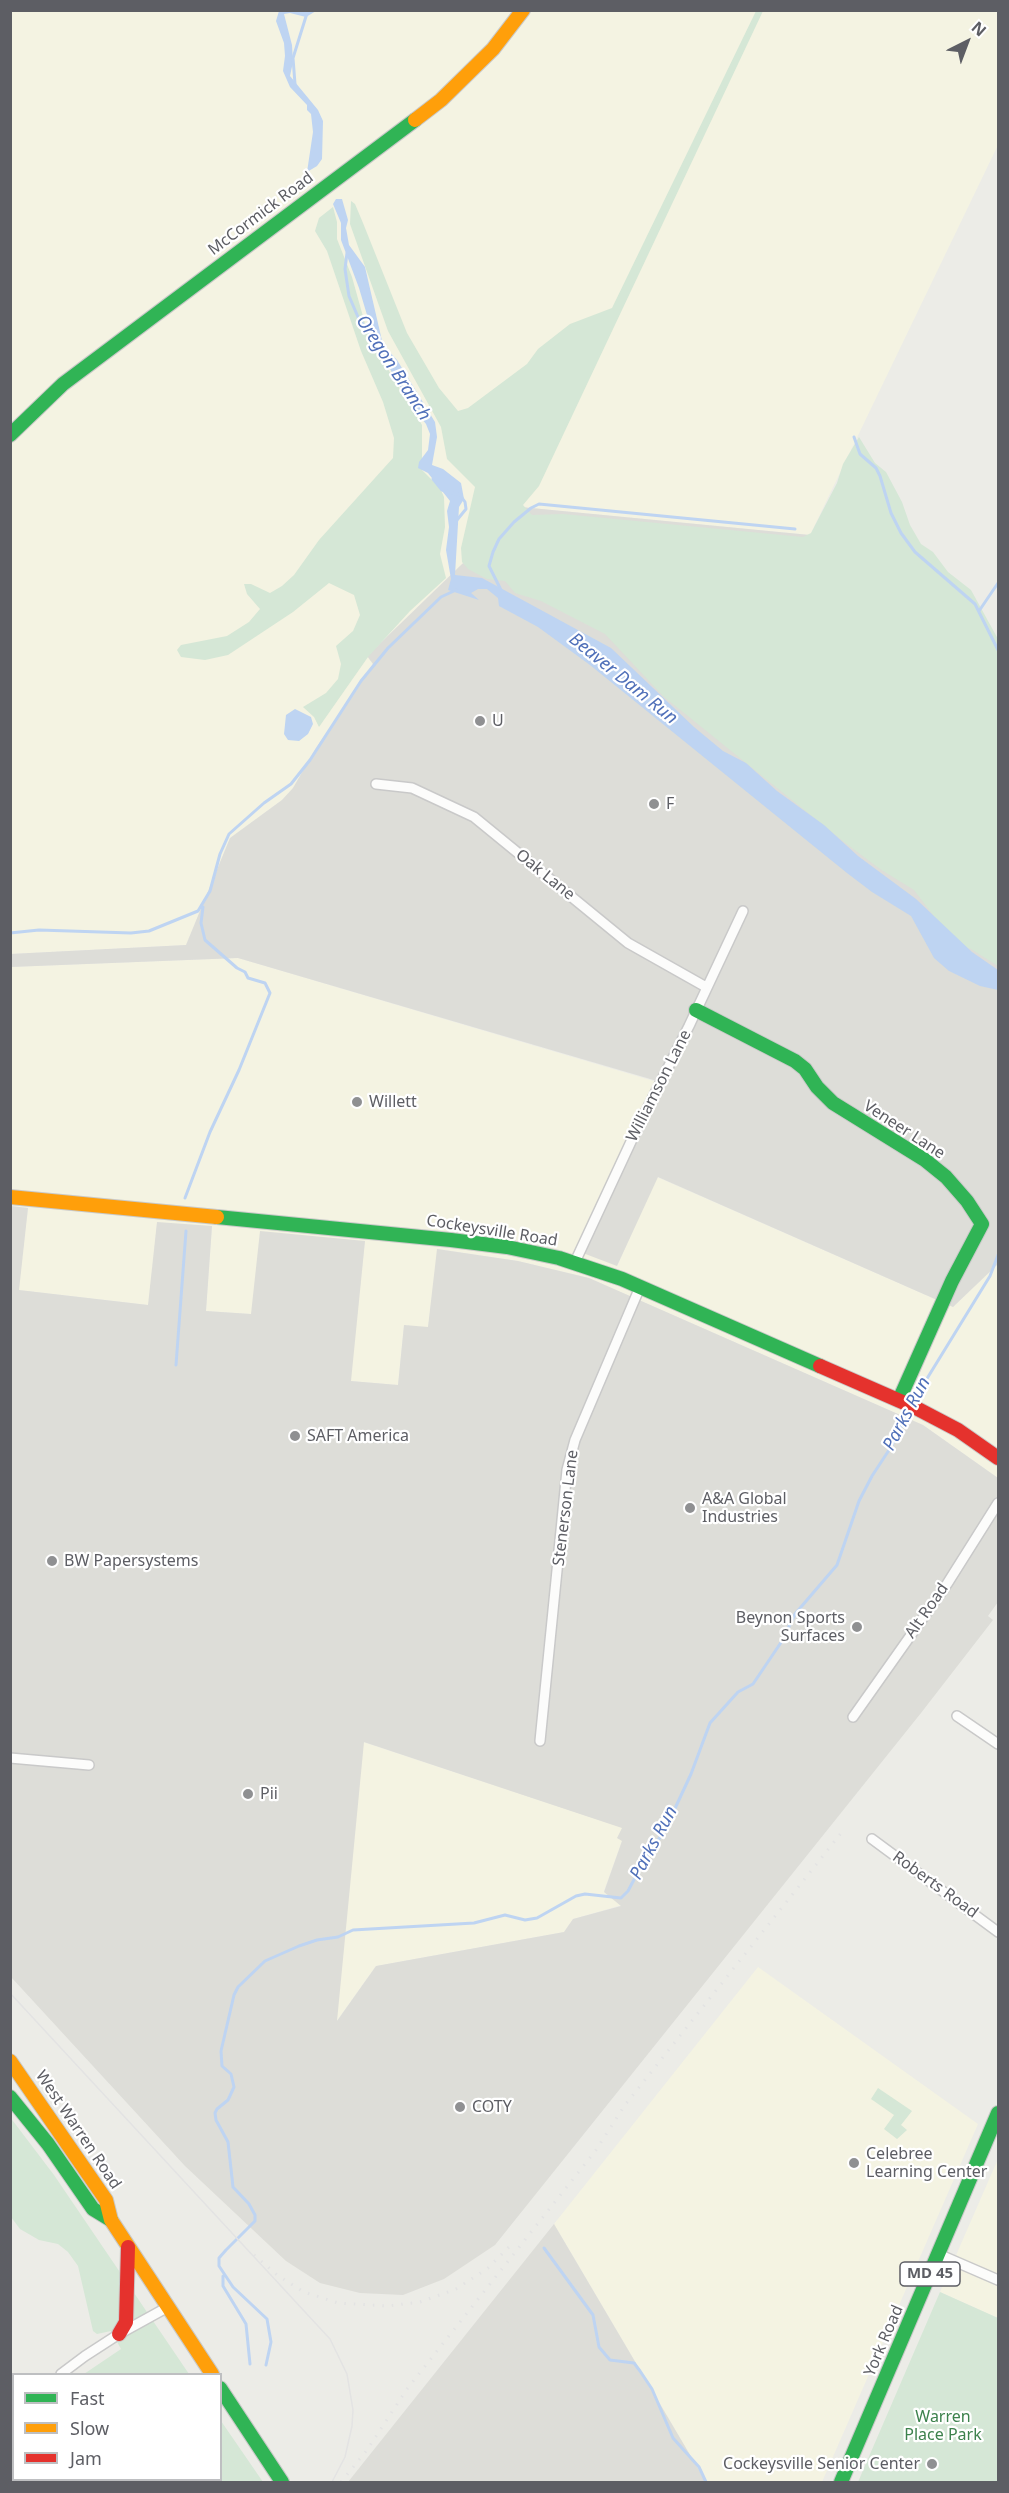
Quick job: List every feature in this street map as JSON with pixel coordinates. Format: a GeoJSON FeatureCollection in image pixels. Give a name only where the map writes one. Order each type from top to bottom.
{"type":"FeatureCollection","features":[{"type":"Feature","properties":{"kind":"main road","name":"McCormick Road"},"geometry":{"type":"LineString","coordinates":[[10,435],[63,384],[441,100],[493,49],[523,10]]}},
{"type":"Feature","properties":{"kind":"main road","name":"Veneer Lane"},"geometry":{"type":"LineString","coordinates":[[696,1010],[795,1061],[805,1069],[817,1087],[833,1103],[925,1160],[946,1177],[967,1200],[982,1224],[952,1281],[908,1404]]}},
{"type":"Feature","properties":{"kind":"main road","name":"Cockeysville Road"},"geometry":{"type":"LineString","coordinates":[[10,1197],[451,1240],[507,1247],[575,1262],[640,1287],[908,1404],[958,1430],[999,1458]]}},
{"type":"Feature","properties":{"kind":"main road","name":"West Warren Road"},"geometry":{"type":"LineString","coordinates":[[10,2061],[106,2200],[111,2220],[211,2373]]}},
{"type":"Feature","properties":{"kind":"main road","name":"West Warren Road"},"geometry":{"type":"LineString","coordinates":[[10,2097],[48,2144],[93,2210],[111,2220]]}},
{"type":"Feature","properties":{"kind":"main road","name":"York Road"},"geometry":{"type":"LineString","coordinates":[[841,2482],[999,2112]]}},
{"type":"Feature","properties":{"kind":"main road"},"geometry":{"type":"LineString","coordinates":[[119,2334],[126,2322],[128,2305],[128,2247]]}},
{"type":"Feature","properties":{"kind":"main road"},"geometry":{"type":"LineString","coordinates":[[222,2391],[282,2482]]}},
{"type":"Feature","properties":{"kind":"street","name":"Oak Lane"},"geometry":{"type":"LineString","coordinates":[[376,784],[412,788],[474,817],[628,943],[706,987]]}},
{"type":"Feature","properties":{"kind":"street","name":"Williamson Lane"},"geometry":{"type":"LineString","coordinates":[[575,1262],[743,911]]}},
{"type":"Feature","properties":{"kind":"street","name":"Stenerson Lane"},"geometry":{"type":"LineString","coordinates":[[540,1741],[567,1470],[575,1440],[640,1287]]}},
{"type":"Feature","properties":{"kind":"street","name":"Alt Road"},"geometry":{"type":"LineString","coordinates":[[853,1717],[947,1584],[999,1503]]}},
{"type":"Feature","properties":{"kind":"street"},"geometry":{"type":"LineString","coordinates":[[957,1716],[999,1744]]}},
{"type":"Feature","properties":{"kind":"street"},"geometry":{"type":"LineString","coordinates":[[10,1758],[89,1765]]}},
{"type":"Feature","properties":{"kind":"street","name":"Roberts Road"},"geometry":{"type":"LineString","coordinates":[[872,1839],[999,1932]]}},
{"type":"Feature","properties":{"kind":"street"},"geometry":{"type":"LineString","coordinates":[[938,2254],[999,2280]]}},
{"type":"Feature","properties":{"kind":"street"},"geometry":{"type":"LineString","coordinates":[[62,2373],[119,2334],[168,2307]]}},
{"type":"Feature","properties":{"kind":"shaded area"},"geometry":{"type":"Polygon","coordinates":[[[10,11],[998,11],[998,145],[810,535],[521,507],[367,656],[373,664],[316,748],[293,788],[282,800],[230,838],[186,945],[11,954],[10,11]]]}},
{"type":"Feature","properties":{"kind":"shaded area"},"geometry":{"type":"Polygon","coordinates":[[[521,507],[810,535],[998,889],[998,1264],[953,1307],[658,1177],[617,1266],[575,1250],[657,1081],[238,958],[11,967],[10,954],[186,945],[230,838],[282,800],[293,788],[316,748],[373,664],[367,656],[521,507]]]}},
{"type":"Feature","properties":{"kind":"shaded area"},"geometry":{"type":"Polygon","coordinates":[[[238,958],[657,1082],[617,1266],[657,1177],[953,1307],[998,1264],[998,1478],[923,1425],[589,1278],[518,1261],[438,1249],[428,1328],[404,1325],[398,1385],[350,1381],[365,1241],[251,1314],[206,1311],[212,1226],[157,1223],[149,1305],[18,1290],[28,1208],[11,1206],[10,967],[238,958]]]}},
{"type":"Feature","properties":{"kind":"shaded area"},"geometry":{"type":"Polygon","coordinates":[[[11,1206],[28,1208],[19,1290],[148,1305],[157,1222],[212,1226],[206,1311],[251,1314],[260,1231],[365,1241],[351,1381],[398,1385],[404,1325],[428,1327],[437,1249],[518,1261],[589,1278],[923,1425],[998,1478],[998,1602],[988,1616],[993,1620],[495,2245],[444,2279],[403,2295],[360,2293],[320,2283],[286,2261],[185,2166],[11,1977],[11,1206]],[[364,1742],[337,2021],[376,1966],[564,1932],[573,1919],[621,1906],[604,1892],[622,1841],[617,1838],[622,1828],[364,1742]]]}},
{"type":"Feature","properties":{"kind":"shaded area"},"geometry":{"type":"Polygon","coordinates":[[[363,1742],[623,1828],[622,1841],[604,1891],[622,1905],[573,1919],[564,1932],[376,1966],[336,2022],[363,1742]]]}},
{"type":"Feature","properties":{"kind":"shaded area"},"geometry":{"type":"Polygon","coordinates":[[[758,1967],[978,2124],[822,2482],[706,2482],[554,2224],[758,1967]]]}},
{"type":"Feature","properties":{"kind":"shaded area"},"geometry":{"type":"Polygon","coordinates":[[[998,2159],[998,2318],[940,2292],[998,2159]]]}},
{"type":"Feature","properties":{"kind":"shaded area"},"geometry":{"type":"Polygon","coordinates":[[[554,2224],[706,2482],[348,2482],[554,2224]]]}},
{"type":"Feature","properties":{"kind":"green space"},"geometry":{"type":"Polygon","coordinates":[[[756,11],[763,11],[539,486],[523,505],[532,515],[563,514],[803,537],[811,533],[837,483],[843,464],[859,437],[875,463],[886,472],[921,544],[933,552],[948,572],[971,590],[998,639],[998,966],[971,949],[955,944],[914,890],[880,869],[844,842],[663,696],[605,634],[541,601],[515,593],[505,581],[487,579],[468,569],[462,562],[461,548],[475,487],[447,459],[441,427],[388,331],[350,224],[351,201],[355,204],[407,333],[439,388],[458,411],[468,408],[527,364],[538,349],[570,324],[612,308],[756,11]]]}},
{"type":"Feature","properties":{"kind":"green space"},"geometry":{"type":"Polygon","coordinates":[[[333,207],[337,222],[337,239],[352,277],[369,338],[422,425],[422,470],[440,488],[444,497],[445,527],[440,554],[446,578],[410,611],[368,657],[319,727],[314,717],[303,707],[326,693],[338,679],[341,664],[336,646],[353,631],[360,615],[354,595],[329,583],[293,612],[228,655],[205,660],[181,657],[177,650],[181,645],[227,636],[249,622],[260,609],[247,594],[244,584],[251,584],[270,593],[282,586],[294,575],[319,540],[393,458],[394,438],[383,402],[361,351],[327,251],[315,231],[319,218],[333,207]]]}},
{"type":"Feature","properties":{"kind":"green space"},"geometry":{"type":"Polygon","coordinates":[[[878,2088],[912,2111],[901,2125],[907,2130],[897,2139],[884,2129],[894,2115],[871,2099],[878,2088]]]}},
{"type":"Feature","properties":{"kind":"green space"},"geometry":{"type":"Polygon","coordinates":[[[10,2117],[54,2175],[188,2373],[85,2373],[121,2349],[111,2331],[97,2334],[93,2331],[78,2266],[68,2252],[58,2244],[39,2240],[20,2229],[11,2217],[10,2117]]]}},
{"type":"Feature","properties":{"kind":"green space","name":"Warren Place Park"},"geometry":{"type":"Polygon","coordinates":[[[940,2292],[998,2318],[998,2482],[858,2482],[940,2292]]]}},
{"type":"Feature","properties":{"kind":"green space"},"geometry":{"type":"Polygon","coordinates":[[[222,2422],[263,2482],[86,2482],[222,2481],[222,2422]]]}},
{"type":"Feature","properties":{"kind":"water"},"geometry":{"type":"Polygon","coordinates":[[[279,11],[316,11],[306,17],[290,13],[284,14],[292,45],[293,62],[290,76],[318,110],[323,121],[322,159],[317,166],[307,172],[313,132],[311,114],[307,110],[307,105],[290,87],[283,71],[284,43],[276,21],[279,11]]]}},
{"type":"Feature","properties":{"kind":"water","name":"Beaver Dam Run"},"geometry":{"type":"Polygon","coordinates":[[[336,199],[342,199],[348,220],[346,228],[349,245],[365,267],[383,345],[397,360],[435,422],[437,437],[432,465],[443,469],[461,483],[464,499],[459,507],[455,575],[482,578],[611,648],[694,727],[723,751],[746,763],[777,791],[824,825],[858,856],[916,899],[972,952],[998,970],[998,990],[980,986],[949,971],[934,958],[911,916],[872,892],[847,873],[590,665],[538,627],[499,606],[498,598],[487,589],[478,589],[471,593],[479,600],[448,590],[451,579],[446,550],[449,527],[447,511],[450,501],[428,473],[418,468],[419,462],[428,450],[430,434],[426,424],[409,403],[375,342],[359,288],[341,240],[341,223],[333,204],[336,199]]]}},
{"type":"Feature","properties":{"kind":"water"},"geometry":{"type":"Polygon","coordinates":[[[295,709],[311,717],[313,724],[308,734],[299,741],[288,740],[284,734],[286,715],[295,709]]]}},
{"type":"Feature","properties":{"kind":"waterway","name":"Oregon Branch"},"geometry":{"type":"LineString","coordinates":[[295,84],[293,58],[308,10]]}},
{"type":"Feature","properties":{"kind":"waterway","name":"Oregon Branch"},"geometry":{"type":"LineString","coordinates":[[347,253],[345,269],[349,296],[358,317],[378,346]]}},
{"type":"Feature","properties":{"kind":"waterway"},"geometry":{"type":"LineString","coordinates":[[854,437],[860,454],[876,468],[880,476],[891,513],[901,533],[915,552],[975,604],[998,650]]}},
{"type":"Feature","properties":{"kind":"waterway","name":"Oregon Branch"},"geometry":{"type":"LineString","coordinates":[[433,479],[442,490],[460,495],[465,502],[466,509],[457,520]]}},
{"type":"Feature","properties":{"kind":"waterway"},"geometry":{"type":"LineString","coordinates":[[501,590],[489,566],[493,552],[499,539],[514,522],[539,504],[795,529]]}},
{"type":"Feature","properties":{"kind":"waterway"},"geometry":{"type":"LineString","coordinates":[[979,611],[998,583]]}},
{"type":"Feature","properties":{"kind":"waterway","name":"Beaver Dam Run"},"geometry":{"type":"LineString","coordinates":[[10,933],[39,930],[131,933],[149,931],[198,911],[210,891],[220,854],[229,834],[264,803],[291,784],[310,760],[361,681],[388,648],[441,597],[456,590]]}},
{"type":"Feature","properties":{"kind":"waterway"},"geometry":{"type":"LineString","coordinates":[[185,1198],[210,1132],[239,1070],[270,993],[265,983],[248,978],[245,972],[237,968],[205,940],[201,923],[203,907]]}},
{"type":"Feature","properties":{"kind":"waterway"},"geometry":{"type":"LineString","coordinates":[[176,1365],[186,1231]]}},
{"type":"Feature","properties":{"kind":"waterway","name":"Parks Run"},"geometry":{"type":"LineString","coordinates":[[912,1403],[990,1276],[998,1255]]}},
{"type":"Feature","properties":{"kind":"waterway","name":"Parks Run"},"geometry":{"type":"LineString","coordinates":[[266,2365],[271,2342],[267,2319],[233,2287],[219,2266],[219,2258],[255,2221],[255,2215],[249,2204],[233,2187],[228,2142],[216,2120],[215,2113],[228,2100],[234,2087],[231,2074],[222,2066],[221,2051],[234,1995],[238,1987],[265,1961],[299,1946],[338,1937],[353,1930],[474,1923],[505,1915],[525,1920],[537,1918],[576,1896],[585,1894],[621,1898],[628,1891],[647,1855],[664,1832],[691,1774],[710,1723],[738,1692],[753,1684],[782,1641],[795,1614],[837,1565],[859,1501],[891,1447],[910,1409]]}},
{"type":"Feature","properties":{"kind":"waterway"},"geometry":{"type":"LineString","coordinates":[[544,2248],[593,2315],[599,2347],[610,2360],[634,2363],[652,2389],[673,2438],[699,2467],[706,2482]]}},
{"type":"Feature","properties":{"kind":"waterway","name":"Parks Run"},"geometry":{"type":"LineString","coordinates":[[223,2276],[223,2286],[246,2324],[250,2364]]}},
{"type":"Feature","properties":{"kind":"tram line"},"geometry":{"type":"LineString","coordinates":[[10,1993],[330,2339],[347,2374],[353,2410],[345,2457],[332,2482]]}},
{"type":"Feature","properties":{"kind":"railway"},"geometry":{"type":"LineString","coordinates":[[341,2482],[367,2450],[407,2389],[596,2150],[625,2105],[842,1832]]}},
{"type":"Feature","properties":{"kind":"railway"},"geometry":{"type":"LineString","coordinates":[[254,2255],[277,2275],[304,2292],[338,2303],[388,2306],[420,2302],[456,2289],[488,2268],[514,2242]]}},
{"type":"Feature","properties":{"kind":"traffic: fast"},"geometry":{"type":"LineString","coordinates":[[10,435],[63,384],[415,120]]}},
{"type":"Feature","properties":{"kind":"traffic: fast"},"geometry":{"type":"LineString","coordinates":[[696,1010],[795,1061],[805,1069],[817,1087],[833,1103],[925,1160],[946,1177],[967,1201],[982,1224],[952,1281],[899,1400]]}},
{"type":"Feature","properties":{"kind":"traffic: fast"},"geometry":{"type":"LineString","coordinates":[[217,1217],[451,1240],[507,1247],[559,1258],[622,1279],[820,1366]]}},
{"type":"Feature","properties":{"kind":"traffic: fast"},"geometry":{"type":"LineString","coordinates":[[10,2097],[48,2144],[93,2209],[111,2220]]}},
{"type":"Feature","properties":{"kind":"traffic: fast"},"geometry":{"type":"LineString","coordinates":[[841,2482],[998,2113]]}},
{"type":"Feature","properties":{"kind":"traffic: fast"},"geometry":{"type":"LineString","coordinates":[[222,2391],[282,2482]]}},
{"type":"Feature","properties":{"kind":"traffic: slow"},"geometry":{"type":"LineString","coordinates":[[415,120],[441,100],[493,49],[523,10]]}},
{"type":"Feature","properties":{"kind":"traffic: slow"},"geometry":{"type":"LineString","coordinates":[[10,1197],[217,1217]]}},
{"type":"Feature","properties":{"kind":"traffic: slow"},"geometry":{"type":"LineString","coordinates":[[10,2061],[106,2200],[111,2220],[211,2373]]}},
{"type":"Feature","properties":{"kind":"traffic: jam"},"geometry":{"type":"LineString","coordinates":[[820,1366],[916,1408],[958,1430],[998,1458]]}},
{"type":"Feature","properties":{"kind":"traffic: jam"},"geometry":{"type":"LineString","coordinates":[[119,2334],[126,2322],[128,2247]]}},
{"type":"Feature","properties":{"kind":"place","name":"U"},"geometry":{"type":"Point","coordinates":[480,721]}},
{"type":"Feature","properties":{"kind":"place","name":"F"},"geometry":{"type":"Point","coordinates":[654,804]}},
{"type":"Feature","properties":{"kind":"place","name":"Willett"},"geometry":{"type":"Point","coordinates":[357,1102]}},
{"type":"Feature","properties":{"kind":"place","name":"SAFT America"},"geometry":{"type":"Point","coordinates":[295,1436]}},
{"type":"Feature","properties":{"kind":"place","name":"A&A Global Industries"},"geometry":{"type":"Point","coordinates":[690,1508]}},
{"type":"Feature","properties":{"kind":"place","name":"BW Papersystems"},"geometry":{"type":"Point","coordinates":[52,1561]}},
{"type":"Feature","properties":{"kind":"place","name":"Beynon Sports Surfaces"},"geometry":{"type":"Point","coordinates":[857,1627]}},
{"type":"Feature","properties":{"kind":"place","name":"Pii"},"geometry":{"type":"Point","coordinates":[248,1794]}},
{"type":"Feature","properties":{"kind":"place","name":"COTY"},"geometry":{"type":"Point","coordinates":[460,2107]}},
{"type":"Feature","properties":{"kind":"place","name":"Celebree Learning Center"},"geometry":{"type":"Point","coordinates":[854,2163]}},
{"type":"Feature","properties":{"kind":"place","name":"Cockeysville Senior Center"},"geometry":{"type":"Point","coordinates":[932,2464]}}]}
